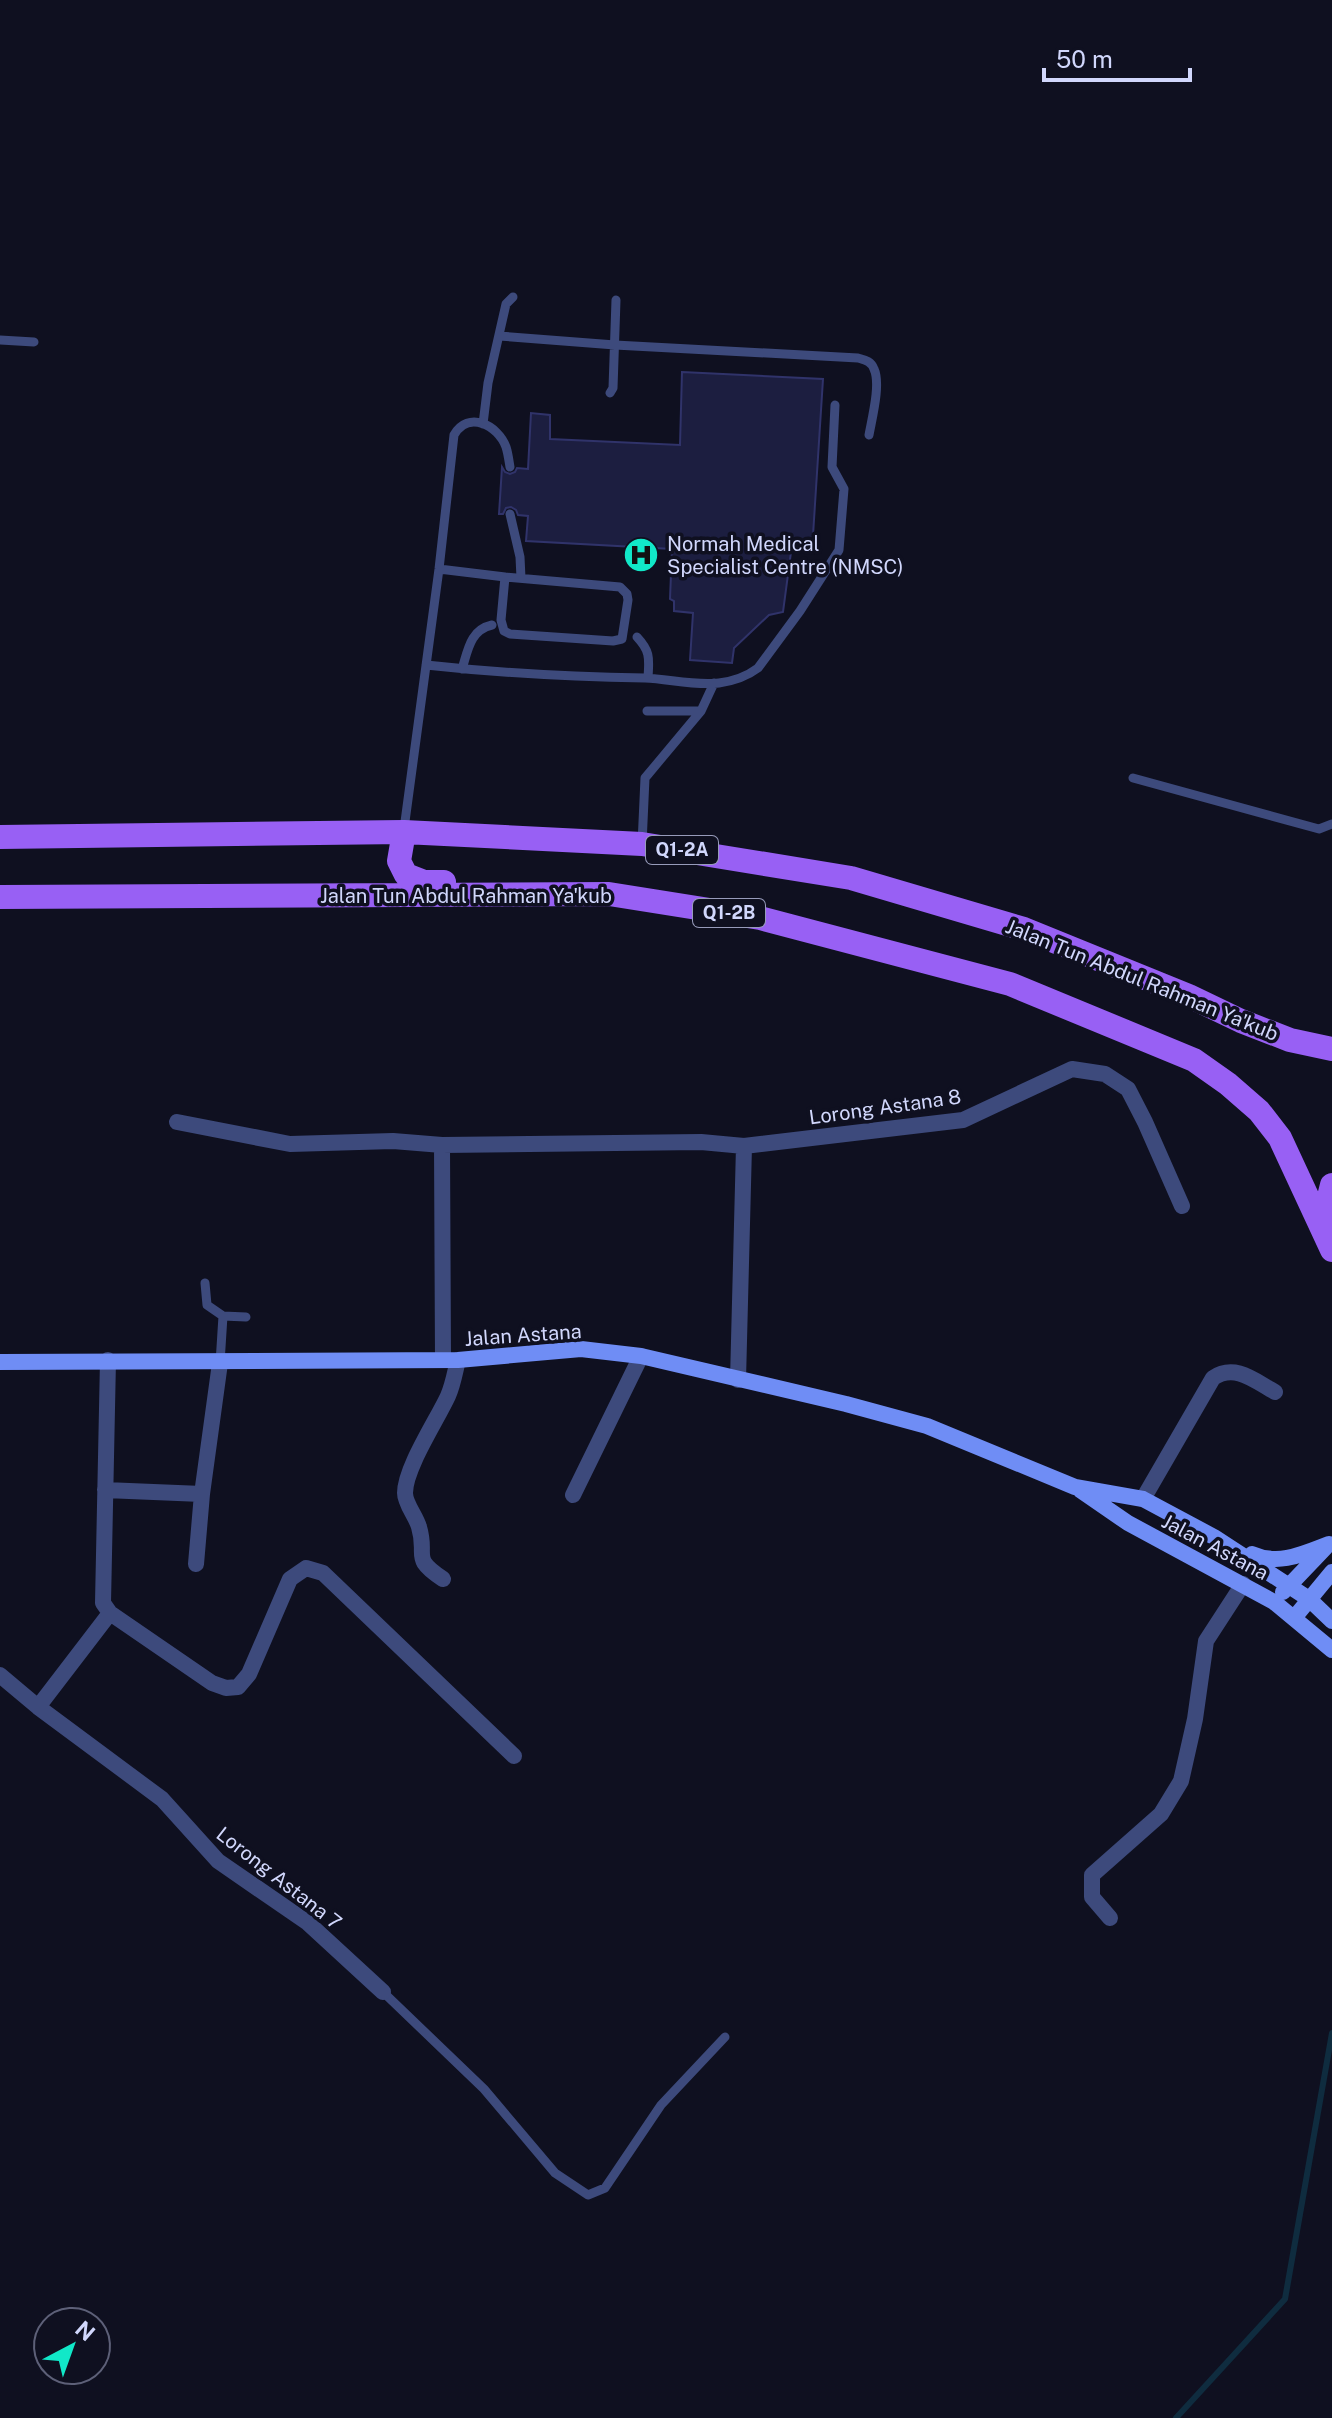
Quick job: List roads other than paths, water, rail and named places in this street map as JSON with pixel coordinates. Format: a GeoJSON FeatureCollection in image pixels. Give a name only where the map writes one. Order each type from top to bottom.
{"type":"FeatureCollection","features":[{"type":"Feature","properties":{"kind":"main road","name":"Jalan Tun Abdul Rahman Ya'kub"},"geometry":{"type":"LineString","coordinates":[[0,837],[404,832],[642,844],[851,878],[1024,929],[1189,996],[1241,1021],[1290,1040],[1332,1049]]}},
{"type":"Feature","properties":{"kind":"main road"},"geometry":{"type":"LineString","coordinates":[[404,832],[399,861],[406,875],[424,882],[574,886],[609,894]]}},
{"type":"Feature","properties":{"kind":"main road","name":"Jalan Tun Abdul Rahman Ya'kub"},"geometry":{"type":"LineString","coordinates":[[0,897],[609,894],[760,918],[1010,984],[1194,1060],[1228,1084],[1259,1111],[1280,1138],[1332,1249]]}},
{"type":"Feature","properties":{"kind":"main road"},"geometry":{"type":"LineString","coordinates":[[1332,1185],[1328,1219],[1332,1249]]}},
{"type":"Feature","properties":{"kind":"main road","name":"Jalan Astana"},"geometry":{"type":"LineString","coordinates":[[0,1362],[450,1360],[581,1349],[641,1356],[927,1426],[1075,1487],[1128,1523],[1274,1602],[1332,1650]]}},
{"type":"Feature","properties":{"kind":"main road","name":"Jalan Astana"},"geometry":{"type":"LineString","coordinates":[[1075,1487],[1143,1499],[1214,1537],[1289,1585],[1332,1621]]}},
{"type":"Feature","properties":{"kind":"main road"},"geometry":{"type":"LineString","coordinates":[[1214,1537],[1262,1559],[1281,1560],[1330,1542]]}},
{"type":"Feature","properties":{"kind":"main road"},"geometry":{"type":"LineString","coordinates":[[1274,1602],[1330,1542]]}},
{"type":"Feature","properties":{"kind":"main road"},"geometry":{"type":"LineString","coordinates":[[1294,1618],[1332,1572]]}},
{"type":"Feature","properties":{"kind":"street","name":"Lorong Astana 8"},"geometry":{"type":"LineString","coordinates":[[177,1122],[290,1144],[393,1141],[442,1145],[701,1142],[744,1146],[963,1120],[1072,1069],[1105,1074],[1128,1089],[1182,1206]]}},
{"type":"Feature","properties":{"kind":"street"},"geometry":{"type":"LineString","coordinates":[[442,1145],[449,1393],[418,1454],[405,1495],[420,1530],[421,1557],[426,1568],[443,1579]]}},
{"type":"Feature","properties":{"kind":"street"},"geometry":{"type":"LineString","coordinates":[[738,1380],[744,1146]]}},
{"type":"Feature","properties":{"kind":"street"},"geometry":{"type":"LineString","coordinates":[[573,1495],[641,1356]]}},
{"type":"Feature","properties":{"kind":"street"},"geometry":{"type":"LineString","coordinates":[[108,1360],[103,1603],[110,1613],[212,1683],[226,1688],[238,1687],[249,1674],[290,1579],[306,1568],[323,1573],[514,1756]]}},
{"type":"Feature","properties":{"kind":"street"},"geometry":{"type":"LineString","coordinates":[[196,1564],[220,1363]]}},
{"type":"Feature","properties":{"kind":"street"},"geometry":{"type":"LineString","coordinates":[[1143,1499],[1213,1378],[1223,1371],[1238,1372],[1275,1392]]}},
{"type":"Feature","properties":{"kind":"street"},"geometry":{"type":"LineString","coordinates":[[105,1490],[202,1494]]}},
{"type":"Feature","properties":{"kind":"street"},"geometry":{"type":"LineString","coordinates":[[1110,1918],[1092,1897],[1092,1875],[1161,1814],[1181,1781],[1195,1719],[1206,1641],[1243,1584]]}},
{"type":"Feature","properties":{"kind":"street"},"geometry":{"type":"LineString","coordinates":[[38,1707],[110,1613]]}},
{"type":"Feature","properties":{"kind":"street","name":"Lorong Astana 7"},"geometry":{"type":"LineString","coordinates":[[3,1678],[162,1799],[218,1861],[308,1923],[383,1992]]}},
{"type":"Feature","properties":{"kind":"lane"},"geometry":{"type":"LineString","coordinates":[[483,424],[488,383],[506,304],[513,297]]}},
{"type":"Feature","properties":{"kind":"lane"},"geometry":{"type":"LineString","coordinates":[[610,393],[613,388],[616,300]]}},
{"type":"Feature","properties":{"kind":"lane"},"geometry":{"type":"LineString","coordinates":[[499,336],[858,358],[869,361],[875,370],[875,400],[869,435]]}},
{"type":"Feature","properties":{"kind":"lane"},"geometry":{"type":"LineString","coordinates":[[0,340],[34,342]]}},
{"type":"Feature","properties":{"kind":"lane"},"geometry":{"type":"LineString","coordinates":[[426,665],[585,678],[648,678],[714,683],[744,677],[758,668],[837,553],[844,489],[832,467],[835,405]]}},
{"type":"Feature","properties":{"kind":"lane"},"geometry":{"type":"LineString","coordinates":[[404,832],[454,435],[461,424],[483,424],[500,437],[506,447],[510,467]]}},
{"type":"Feature","properties":{"kind":"lane"},"geometry":{"type":"LineString","coordinates":[[510,514],[520,557],[521,578]]}},
{"type":"Feature","properties":{"kind":"lane"},"geometry":{"type":"LineString","coordinates":[[439,569],[620,587],[628,600],[622,639],[613,641],[510,634],[504,631],[501,620],[505,577]]}},
{"type":"Feature","properties":{"kind":"lane"},"geometry":{"type":"LineString","coordinates":[[462,669],[472,638],[477,631],[492,625]]}},
{"type":"Feature","properties":{"kind":"lane"},"geometry":{"type":"LineString","coordinates":[[637,637],[647,648],[648,678]]}},
{"type":"Feature","properties":{"kind":"lane"},"geometry":{"type":"LineString","coordinates":[[642,844],[645,778],[701,711],[714,683]]}},
{"type":"Feature","properties":{"kind":"lane"},"geometry":{"type":"LineString","coordinates":[[647,711],[701,711]]}},
{"type":"Feature","properties":{"kind":"lane"},"geometry":{"type":"LineString","coordinates":[[1133,778],[1319,829],[1332,824]]}},
{"type":"Feature","properties":{"kind":"lane"},"geometry":{"type":"LineString","coordinates":[[205,1283],[207,1305],[223,1316],[246,1317]]}},
{"type":"Feature","properties":{"kind":"lane"},"geometry":{"type":"LineString","coordinates":[[220,1363],[223,1316]]}},
{"type":"Feature","properties":{"kind":"lane"},"geometry":{"type":"LineString","coordinates":[[383,1992],[484,2089],[555,2173],[588,2195],[605,2188],[661,2105],[725,2037]]}},
{"type":"Feature","properties":{"kind":"waterway"},"geometry":{"type":"LineString","coordinates":[[1176,2418],[1285,2299],[1332,2033]]}},
{"type":"Feature","properties":{"kind":"place","name":"Normah Medical Specialist Centre (NMSC)"},"geometry":{"type":"Point","coordinates":[641,555]}}]}
